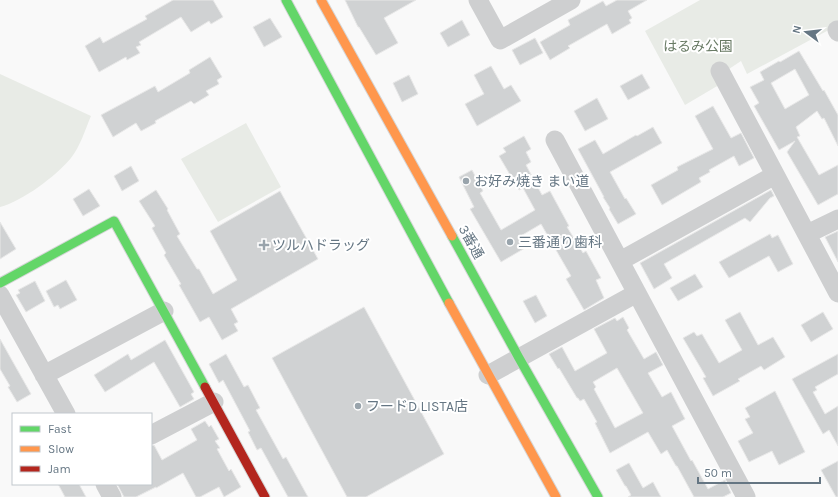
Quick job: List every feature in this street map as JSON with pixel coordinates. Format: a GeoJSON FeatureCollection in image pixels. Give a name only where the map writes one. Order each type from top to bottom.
{"type":"FeatureCollection","features":[{"type":"Feature","properties":{"kind":"street"},"geometry":{"type":"LineString","coordinates":[[286,0],[328,75],[509,414],[556,497]]}},
{"type":"Feature","properties":{"kind":"street","name":"3番通"},"geometry":{"type":"LineString","coordinates":[[321,0],[598,497]]}},
{"type":"Feature","properties":{"kind":"street"},"geometry":{"type":"LineString","coordinates":[[478,0],[500,40],[571,0]]}},
{"type":"Feature","properties":{"kind":"street"},"geometry":{"type":"LineString","coordinates":[[720,71],[838,293]]}},
{"type":"Feature","properties":{"kind":"street"},"geometry":{"type":"LineString","coordinates":[[555,140],[746,497]]}},
{"type":"Feature","properties":{"kind":"street"},"geometry":{"type":"LineString","coordinates":[[620,261],[775,175]]}},
{"type":"Feature","properties":{"kind":"street"},"geometry":{"type":"LineString","coordinates":[[807,234],[838,219]]}},
{"type":"Feature","properties":{"kind":"street"},"geometry":{"type":"LineString","coordinates":[[0,283],[114,221],[214,402],[261,496]]}},
{"type":"Feature","properties":{"kind":"street"},"geometry":{"type":"LineString","coordinates":[[488,375],[637,293]]}},
{"type":"Feature","properties":{"kind":"street"},"geometry":{"type":"LineString","coordinates":[[0,295],[65,413]]}},
{"type":"Feature","properties":{"kind":"street"},"geometry":{"type":"LineString","coordinates":[[44,375],[164,311]]}},
{"type":"Feature","properties":{"kind":"street"},"geometry":{"type":"LineString","coordinates":[[152,434],[214,402]]}},
{"type":"Feature","properties":{"kind":"street"},"geometry":{"type":"LineString","coordinates":[[106,485],[112,497]]}},
{"type":"Feature","properties":{"kind":"green space","name":"はるみ公園"},"geometry":{"type":"Polygon","coordinates":[[[700,0],[838,0],[838,25],[747,74],[741,61],[729,69],[724,82],[685,105],[645,31],[700,0]]]}},
{"type":"Feature","properties":{"kind":"green space"},"geometry":{"type":"Polygon","coordinates":[[[0,74],[91,116],[77,149],[65,165],[29,194],[0,207],[0,74]]]}},
{"type":"Feature","properties":{"kind":"green space"},"geometry":{"type":"Polygon","coordinates":[[[246,123],[281,187],[218,222],[181,159],[246,123]]]}},
{"type":"Feature","properties":{"kind":"building"},"geometry":{"type":"Polygon","coordinates":[[[173,0],[213,0],[223,17],[211,24],[209,21],[191,32],[181,17],[139,42],[141,45],[136,47],[140,53],[127,60],[126,57],[99,72],[85,46],[100,37],[103,43],[147,19],[145,16],[173,0]]]}},
{"type":"Feature","properties":{"kind":"building"},"geometry":{"type":"Polygon","coordinates":[[[345,0],[416,0],[384,18],[398,43],[376,55],[358,27],[345,0]]]}},
{"type":"Feature","properties":{"kind":"building"},"geometry":{"type":"Polygon","coordinates":[[[617,0],[647,0],[628,11],[632,18],[629,20],[631,23],[612,34],[607,24],[568,46],[570,48],[550,60],[540,42],[570,25],[568,20],[603,1],[606,6],[617,0]]]}},
{"type":"Feature","properties":{"kind":"building"},"geometry":{"type":"Polygon","coordinates":[[[270,18],[282,37],[264,47],[253,27],[270,18]]]}},
{"type":"Feature","properties":{"kind":"building"},"geometry":{"type":"Polygon","coordinates":[[[462,20],[470,35],[448,47],[440,33],[462,20]]]}},
{"type":"Feature","properties":{"kind":"building"},"geometry":{"type":"Polygon","coordinates":[[[535,38],[543,53],[520,65],[512,50],[535,38]]]}},
{"type":"Feature","properties":{"kind":"building"},"geometry":{"type":"Polygon","coordinates":[[[799,51],[838,115],[838,146],[824,118],[822,119],[817,111],[796,127],[800,136],[797,137],[819,175],[838,165],[838,194],[818,205],[787,152],[795,141],[779,150],[754,106],[759,103],[750,87],[764,80],[760,72],[779,61],[780,62],[799,51]],[[795,69],[771,83],[785,109],[809,95],[795,69]]]}},
{"type":"Feature","properties":{"kind":"building"},"geometry":{"type":"Polygon","coordinates":[[[210,57],[222,77],[217,80],[219,84],[206,91],[209,95],[194,104],[191,101],[155,121],[156,123],[141,131],[136,123],[113,137],[101,115],[155,86],[158,92],[190,73],[189,70],[210,57]]]}},
{"type":"Feature","properties":{"kind":"building"},"geometry":{"type":"Polygon","coordinates":[[[491,66],[504,89],[511,85],[521,101],[477,126],[465,104],[484,94],[474,75],[491,66]]]}},
{"type":"Feature","properties":{"kind":"building"},"geometry":{"type":"Polygon","coordinates":[[[642,74],[650,88],[628,100],[620,86],[642,74]]]}},
{"type":"Feature","properties":{"kind":"building"},"geometry":{"type":"Polygon","coordinates":[[[409,75],[418,94],[402,102],[393,83],[409,75]]]}},
{"type":"Feature","properties":{"kind":"building"},"geometry":{"type":"Polygon","coordinates":[[[597,98],[608,119],[585,131],[574,111],[597,98]]]}},
{"type":"Feature","properties":{"kind":"building"},"geometry":{"type":"Polygon","coordinates":[[[713,106],[731,138],[741,133],[754,158],[739,166],[734,156],[709,170],[710,172],[699,178],[701,182],[662,205],[651,185],[678,170],[677,167],[713,149],[695,116],[713,106]]]}},
{"type":"Feature","properties":{"kind":"building"},"geometry":{"type":"Polygon","coordinates":[[[653,127],[662,143],[610,172],[625,199],[626,198],[636,214],[618,224],[578,149],[595,140],[603,154],[653,127]]]}},
{"type":"Feature","properties":{"kind":"building"},"geometry":{"type":"Polygon","coordinates":[[[524,136],[531,149],[526,152],[531,162],[526,165],[542,195],[550,191],[569,226],[567,227],[583,253],[586,251],[601,278],[596,280],[604,298],[584,310],[566,279],[571,276],[541,224],[519,237],[525,248],[501,262],[470,209],[474,207],[459,177],[472,170],[483,191],[480,193],[501,230],[535,210],[523,188],[519,190],[499,156],[506,152],[503,148],[524,136]]]}},
{"type":"Feature","properties":{"kind":"building"},"geometry":{"type":"Polygon","coordinates":[[[131,166],[139,181],[122,191],[114,176],[131,166]]]}},
{"type":"Feature","properties":{"kind":"building"},"geometry":{"type":"Polygon","coordinates":[[[89,189],[100,206],[83,216],[73,199],[89,189]]]}},
{"type":"Feature","properties":{"kind":"building","name":"ツルハドラッグ"},"geometry":{"type":"Polygon","coordinates":[[[156,190],[168,209],[167,210],[180,234],[177,236],[197,269],[199,269],[213,294],[237,280],[210,231],[280,191],[318,259],[231,309],[238,322],[234,324],[238,331],[222,340],[209,317],[200,322],[179,285],[181,284],[164,255],[166,253],[152,228],[155,226],[139,201],[156,190]]]}},
{"type":"Feature","properties":{"kind":"building"},"geometry":{"type":"Polygon","coordinates":[[[771,190],[774,196],[770,198],[750,222],[745,218],[664,264],[672,278],[654,289],[640,263],[771,190]]]}},
{"type":"Feature","properties":{"kind":"building"},"geometry":{"type":"Polygon","coordinates":[[[0,222],[16,249],[0,259],[0,222]]]}},
{"type":"Feature","properties":{"kind":"building"},"geometry":{"type":"Polygon","coordinates":[[[838,231],[838,262],[825,237],[838,231]]]}},
{"type":"Feature","properties":{"kind":"building"},"geometry":{"type":"Polygon","coordinates":[[[770,234],[772,238],[778,235],[793,264],[778,272],[769,256],[729,278],[719,262],[770,234]]]}},
{"type":"Feature","properties":{"kind":"building"},"geometry":{"type":"Polygon","coordinates":[[[695,274],[703,287],[678,301],[670,288],[695,274]]]}},
{"type":"Feature","properties":{"kind":"building"},"geometry":{"type":"Polygon","coordinates":[[[66,280],[77,300],[60,309],[58,305],[54,307],[46,291],[66,280]]]}},
{"type":"Feature","properties":{"kind":"building"},"geometry":{"type":"Polygon","coordinates":[[[35,281],[45,301],[26,312],[16,295],[20,293],[18,290],[35,281]]]}},
{"type":"Feature","properties":{"kind":"building"},"geometry":{"type":"Polygon","coordinates":[[[536,295],[547,316],[535,323],[523,301],[536,295]]]}},
{"type":"Feature","properties":{"kind":"building","name":"フードD LISTA店"},"geometry":{"type":"Polygon","coordinates":[[[364,307],[444,454],[366,497],[347,497],[272,358],[364,307]]]}},
{"type":"Feature","properties":{"kind":"building"},"geometry":{"type":"Polygon","coordinates":[[[740,312],[758,345],[773,337],[785,357],[764,370],[761,366],[738,379],[740,381],[713,396],[703,378],[706,377],[683,338],[694,332],[697,336],[702,334],[719,363],[742,350],[725,320],[740,312]]]}},
{"type":"Feature","properties":{"kind":"building"},"geometry":{"type":"Polygon","coordinates":[[[823,312],[833,329],[811,342],[801,325],[823,312]]]}},
{"type":"Feature","properties":{"kind":"building"},"geometry":{"type":"Polygon","coordinates":[[[623,317],[629,328],[627,330],[644,359],[656,352],[663,365],[648,373],[662,397],[671,392],[685,419],[672,426],[708,489],[725,480],[731,493],[723,497],[694,497],[667,450],[661,454],[648,432],[610,453],[595,423],[597,422],[584,399],[580,401],[577,398],[549,354],[562,347],[575,371],[607,353],[594,329],[615,318],[617,321],[623,317]],[[617,368],[593,382],[596,387],[594,389],[615,428],[643,413],[617,368]]]}},
{"type":"Feature","properties":{"kind":"building"},"geometry":{"type":"Polygon","coordinates":[[[0,339],[31,394],[17,402],[0,369],[0,339]]]}},
{"type":"Feature","properties":{"kind":"building"},"geometry":{"type":"Polygon","coordinates":[[[165,340],[194,392],[191,394],[194,399],[180,407],[154,362],[105,392],[94,375],[128,354],[131,360],[165,340]]]}},
{"type":"Feature","properties":{"kind":"building"},"geometry":{"type":"Polygon","coordinates":[[[226,354],[244,387],[248,385],[260,408],[256,410],[283,459],[286,457],[308,497],[288,497],[261,448],[257,450],[248,432],[250,431],[223,380],[219,383],[209,364],[226,354]]]}},
{"type":"Feature","properties":{"kind":"building"},"geometry":{"type":"Polygon","coordinates":[[[838,354],[838,374],[815,387],[817,390],[813,392],[825,414],[838,406],[838,446],[829,430],[823,434],[792,379],[838,354]]]}},
{"type":"Feature","properties":{"kind":"building"},"geometry":{"type":"Polygon","coordinates":[[[775,391],[805,452],[779,465],[772,451],[749,462],[738,441],[753,433],[745,419],[750,417],[745,408],[775,391]]]}},
{"type":"Feature","properties":{"kind":"building"},"geometry":{"type":"Polygon","coordinates":[[[205,421],[209,427],[211,425],[219,439],[215,441],[220,448],[217,449],[229,471],[231,469],[241,487],[224,497],[219,487],[200,497],[196,497],[183,473],[136,497],[124,497],[118,485],[152,485],[152,446],[154,445],[162,460],[197,440],[191,429],[205,421]]]}},
{"type":"Feature","properties":{"kind":"building"},"geometry":{"type":"Polygon","coordinates":[[[838,461],[838,497],[836,497],[821,470],[838,461]]]}},
{"type":"Feature","properties":{"kind":"building"},"geometry":{"type":"Polygon","coordinates":[[[629,463],[643,488],[653,482],[661,497],[628,497],[631,495],[616,470],[629,463]]]}},
{"type":"Feature","properties":{"kind":"building"},"geometry":{"type":"Polygon","coordinates":[[[59,485],[80,485],[86,497],[65,497],[59,485]]]}},
{"type":"Feature","properties":{"kind":"traffic: fast"},"geometry":{"type":"LineString","coordinates":[[286,0],[449,303]]}},
{"type":"Feature","properties":{"kind":"traffic: fast"},"geometry":{"type":"LineString","coordinates":[[0,283],[114,221],[205,387]]}},
{"type":"Feature","properties":{"kind":"traffic: fast"},"geometry":{"type":"LineString","coordinates":[[452,236],[598,497]]}},
{"type":"Feature","properties":{"kind":"traffic: slow"},"geometry":{"type":"LineString","coordinates":[[321,0],[452,236]]}},
{"type":"Feature","properties":{"kind":"traffic: slow"},"geometry":{"type":"LineString","coordinates":[[449,303],[556,497]]}},
{"type":"Feature","properties":{"kind":"traffic: jam"},"geometry":{"type":"LineString","coordinates":[[205,387],[265,497]]}},
{"type":"Feature","properties":{"kind":"place","name":"お好み焼き まい道"},"geometry":{"type":"Point","coordinates":[466,181]}},
{"type":"Feature","properties":{"kind":"place","name":"三番通り歯科"},"geometry":{"type":"Point","coordinates":[510,242]}},
{"type":"Feature","properties":{"kind":"place","name":"ツルハドラッグ"},"geometry":{"type":"Point","coordinates":[264,245]}},
{"type":"Feature","properties":{"kind":"place","name":"フードD LISTA店"},"geometry":{"type":"Point","coordinates":[358,406]}}]}
